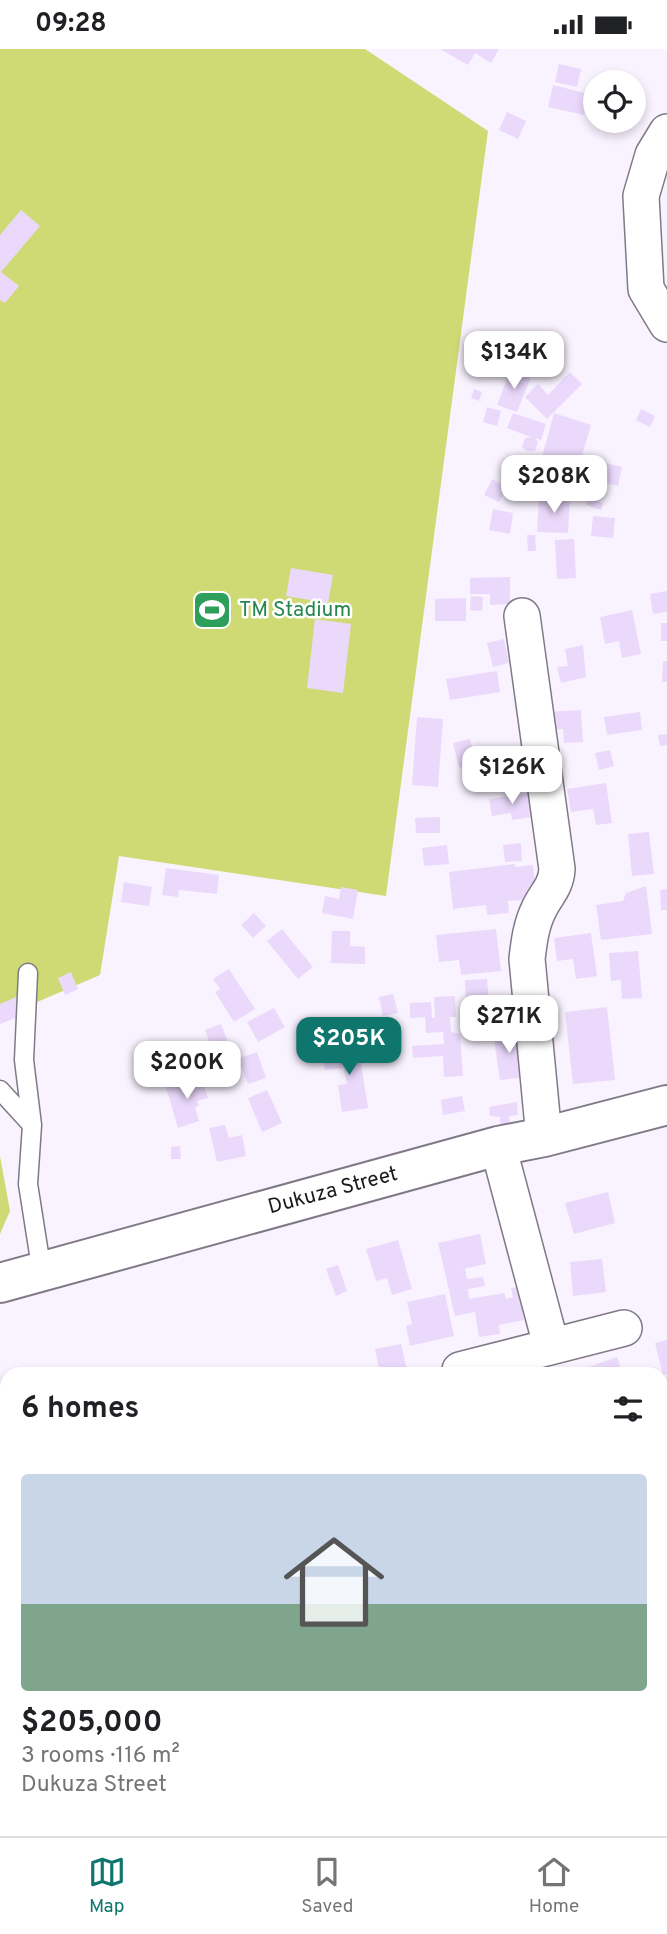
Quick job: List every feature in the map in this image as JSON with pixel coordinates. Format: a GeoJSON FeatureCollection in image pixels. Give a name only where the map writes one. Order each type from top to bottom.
{"type":"FeatureCollection","features":[{"type":"Feature","properties":{"kind":"main road","name":"Dukuza Street"},"geometry":{"type":"LineString","coordinates":[[0,1283],[498,1146],[667,1105]]}},
{"type":"Feature","properties":{"kind":"street"},"geometry":{"type":"LineString","coordinates":[[667,132],[653,155],[641,196],[641,219],[646,289],[667,324]]}},
{"type":"Feature","properties":{"kind":"street"},"geometry":{"type":"LineString","coordinates":[[522,616],[557,869],[554,888],[539,908],[527,959],[544,1137]]}},
{"type":"Feature","properties":{"kind":"street"},"geometry":{"type":"LineString","coordinates":[[498,1146],[551,1345]]}},
{"type":"Feature","properties":{"kind":"street"},"geometry":{"type":"LineString","coordinates":[[471,1367],[624,1328]]}},
{"type":"Feature","properties":{"kind":"lane"},"geometry":{"type":"LineString","coordinates":[[28,973],[24,1061],[32,1125],[28,1184],[42,1273]]}},
{"type":"Feature","properties":{"kind":"lane"},"geometry":{"type":"LineString","coordinates":[[0,1090],[32,1125]]}},
{"type":"Feature","properties":{"kind":"green space","name":"TM Stadium"},"geometry":{"type":"Polygon","coordinates":[[[0,49],[365,49],[488,131],[386,896],[119,856],[100,975],[0,1018],[0,49]]]}},
{"type":"Feature","properties":{"kind":"green space"},"geometry":{"type":"Polygon","coordinates":[[[0,1156],[10,1211],[0,1234],[0,1156]]]}},
{"type":"Feature","properties":{"kind":"building"},"geometry":{"type":"Polygon","coordinates":[[[440,49],[499,49],[491,63],[475,53],[468,65],[440,49]]]}},
{"type":"Feature","properties":{"kind":"building"},"geometry":{"type":"Polygon","coordinates":[[[559,64],[581,69],[577,87],[555,82],[559,64]]]}},
{"type":"Feature","properties":{"kind":"building"},"geometry":{"type":"Polygon","coordinates":[[[553,85],[583,92],[583,115],[548,107],[553,85]]]}},
{"type":"Feature","properties":{"kind":"building"},"geometry":{"type":"Polygon","coordinates":[[[507,112],[526,121],[518,139],[499,130],[507,112]]]}},
{"type":"Feature","properties":{"kind":"building"},"geometry":{"type":"Polygon","coordinates":[[[21,210],[40,226],[1,272],[19,286],[5,303],[0,300],[0,235],[21,210]]]}},
{"type":"Feature","properties":{"kind":"building"},"geometry":{"type":"Polygon","coordinates":[[[511,369],[531,377],[517,412],[497,405],[511,369]]]}},
{"type":"Feature","properties":{"kind":"building"},"geometry":{"type":"Polygon","coordinates":[[[570,372],[582,384],[547,419],[525,397],[538,384],[548,395],[570,372]]]}},
{"type":"Feature","properties":{"kind":"building"},"geometry":{"type":"Polygon","coordinates":[[[474,389],[482,392],[479,401],[471,398],[474,389]]]}},
{"type":"Feature","properties":{"kind":"building"},"geometry":{"type":"Polygon","coordinates":[[[487,407],[501,411],[497,426],[483,422],[487,407]]]}},
{"type":"Feature","properties":{"kind":"building"},"geometry":{"type":"Polygon","coordinates":[[[641,409],[655,416],[650,427],[636,420],[641,409]]]}},
{"type":"Feature","properties":{"kind":"building"},"geometry":{"type":"Polygon","coordinates":[[[513,413],[546,424],[541,440],[535,438],[538,442],[535,451],[526,451],[522,447],[525,438],[531,437],[507,428],[513,413]]]}},
{"type":"Feature","properties":{"kind":"building"},"geometry":{"type":"Polygon","coordinates":[[[554,413],[591,425],[575,479],[539,468],[554,413]]]}},
{"type":"Feature","properties":{"kind":"building"},"geometry":{"type":"Polygon","coordinates":[[[588,459],[622,467],[618,486],[584,478],[588,459]]]}},
{"type":"Feature","properties":{"kind":"building"},"geometry":{"type":"Polygon","coordinates":[[[540,472],[548,474],[545,486],[537,484],[540,472]]]}},
{"type":"Feature","properties":{"kind":"building"},"geometry":{"type":"Polygon","coordinates":[[[492,479],[507,487],[499,502],[484,495],[492,479]]]}},
{"type":"Feature","properties":{"kind":"building"},"geometry":{"type":"Polygon","coordinates":[[[539,496],[570,497],[568,533],[537,532],[539,496]]]}},
{"type":"Feature","properties":{"kind":"building"},"geometry":{"type":"Polygon","coordinates":[[[588,498],[603,503],[601,510],[586,505],[588,498]]]}},
{"type":"Feature","properties":{"kind":"building"},"geometry":{"type":"Polygon","coordinates":[[[493,509],[513,513],[510,534],[489,530],[493,509]]]}},
{"type":"Feature","properties":{"kind":"building"},"geometry":{"type":"Polygon","coordinates":[[[593,516],[615,518],[613,538],[591,536],[593,516]]]}},
{"type":"Feature","properties":{"kind":"building"},"geometry":{"type":"Polygon","coordinates":[[[527,535],[535,535],[536,551],[528,551],[527,535]]]}},
{"type":"Feature","properties":{"kind":"building"},"geometry":{"type":"Polygon","coordinates":[[[574,539],[576,578],[557,579],[555,540],[574,539]]]}},
{"type":"Feature","properties":{"kind":"building"},"geometry":{"type":"Polygon","coordinates":[[[291,568],[333,575],[328,603],[286,596],[291,568]]]}},
{"type":"Feature","properties":{"kind":"building"},"geometry":{"type":"Polygon","coordinates":[[[510,577],[510,604],[490,605],[490,594],[470,594],[470,578],[510,577]]]}},
{"type":"Feature","properties":{"kind":"building"},"geometry":{"type":"Polygon","coordinates":[[[667,591],[667,612],[653,614],[650,594],[667,591]]]}},
{"type":"Feature","properties":{"kind":"building"},"geometry":{"type":"Polygon","coordinates":[[[471,596],[483,597],[482,611],[470,610],[471,596]]]}},
{"type":"Feature","properties":{"kind":"building"},"geometry":{"type":"Polygon","coordinates":[[[466,598],[466,621],[435,621],[435,599],[466,598]]]}},
{"type":"Feature","properties":{"kind":"building"},"geometry":{"type":"Polygon","coordinates":[[[632,610],[641,654],[622,658],[619,641],[605,644],[600,617],[632,610]]]}},
{"type":"Feature","properties":{"kind":"building"},"geometry":{"type":"Polygon","coordinates":[[[315,619],[351,624],[343,693],[307,688],[315,619]]]}},
{"type":"Feature","properties":{"kind":"building"},"geometry":{"type":"Polygon","coordinates":[[[661,623],[667,623],[667,641],[661,641],[661,623]]]}},
{"type":"Feature","properties":{"kind":"building"},"geometry":{"type":"Polygon","coordinates":[[[504,639],[509,663],[493,667],[487,643],[504,639]]]}},
{"type":"Feature","properties":{"kind":"building"},"geometry":{"type":"Polygon","coordinates":[[[583,645],[586,677],[561,683],[557,667],[568,666],[565,649],[583,645]]]}},
{"type":"Feature","properties":{"kind":"building"},"geometry":{"type":"Polygon","coordinates":[[[663,661],[667,661],[667,682],[662,682],[663,661]]]}},
{"type":"Feature","properties":{"kind":"building"},"geometry":{"type":"Polygon","coordinates":[[[497,671],[500,692],[450,700],[446,679],[497,671]]]}},
{"type":"Feature","properties":{"kind":"building"},"geometry":{"type":"Polygon","coordinates":[[[581,710],[583,742],[564,743],[563,729],[546,730],[545,712],[581,710]]]}},
{"type":"Feature","properties":{"kind":"building"},"geometry":{"type":"Polygon","coordinates":[[[640,712],[642,730],[607,735],[604,717],[640,712]]]}},
{"type":"Feature","properties":{"kind":"building"},"geometry":{"type":"Polygon","coordinates":[[[417,717],[443,719],[438,787],[412,785],[417,717]]]}},
{"type":"Feature","properties":{"kind":"building"},"geometry":{"type":"Polygon","coordinates":[[[667,734],[667,745],[660,746],[658,735],[667,734]]]}},
{"type":"Feature","properties":{"kind":"building"},"geometry":{"type":"Polygon","coordinates":[[[470,739],[476,764],[459,768],[453,743],[470,739]]]}},
{"type":"Feature","properties":{"kind":"building"},"geometry":{"type":"Polygon","coordinates":[[[610,750],[614,766],[599,770],[595,753],[610,750]]]}},
{"type":"Feature","properties":{"kind":"building"},"geometry":{"type":"Polygon","coordinates":[[[606,783],[612,823],[596,825],[593,809],[571,812],[567,789],[606,783]]]}},
{"type":"Feature","properties":{"kind":"building"},"geometry":{"type":"Polygon","coordinates":[[[528,793],[531,817],[512,820],[511,813],[492,816],[489,799],[528,793]]]}},
{"type":"Feature","properties":{"kind":"building"},"geometry":{"type":"Polygon","coordinates":[[[440,817],[440,833],[416,833],[415,818],[440,817]]]}},
{"type":"Feature","properties":{"kind":"building"},"geometry":{"type":"Polygon","coordinates":[[[649,832],[654,874],[632,876],[628,834],[649,832]]]}},
{"type":"Feature","properties":{"kind":"building"},"geometry":{"type":"Polygon","coordinates":[[[521,843],[522,861],[505,862],[503,845],[521,843]]]}},
{"type":"Feature","properties":{"kind":"building"},"geometry":{"type":"Polygon","coordinates":[[[447,845],[449,864],[424,866],[422,848],[447,845]]]}},
{"type":"Feature","properties":{"kind":"building"},"geometry":{"type":"Polygon","coordinates":[[[515,864],[515,867],[533,865],[537,899],[508,901],[509,913],[487,915],[486,905],[453,909],[449,872],[515,864]]]}},
{"type":"Feature","properties":{"kind":"building"},"geometry":{"type":"Polygon","coordinates":[[[166,868],[219,875],[217,894],[179,890],[178,897],[162,895],[166,868]]]}},
{"type":"Feature","properties":{"kind":"building"},"geometry":{"type":"Polygon","coordinates":[[[124,882],[152,887],[149,906],[121,902],[124,882]]]}},
{"type":"Feature","properties":{"kind":"building"},"geometry":{"type":"Polygon","coordinates":[[[646,886],[652,934],[601,940],[596,905],[623,901],[626,893],[646,886]]]}},
{"type":"Feature","properties":{"kind":"building"},"geometry":{"type":"Polygon","coordinates":[[[341,887],[358,890],[353,919],[322,913],[325,896],[339,899],[341,887]]]}},
{"type":"Feature","properties":{"kind":"building"},"geometry":{"type":"Polygon","coordinates":[[[667,889],[667,910],[661,910],[660,890],[667,889]]]}},
{"type":"Feature","properties":{"kind":"building"},"geometry":{"type":"Polygon","coordinates":[[[254,913],[266,926],[253,938],[241,925],[254,913]]]}},
{"type":"Feature","properties":{"kind":"building"},"geometry":{"type":"Polygon","coordinates":[[[282,929],[313,967],[298,979],[267,941],[282,929]]]}},
{"type":"Feature","properties":{"kind":"building"},"geometry":{"type":"Polygon","coordinates":[[[496,929],[501,971],[461,975],[459,960],[439,962],[436,935],[496,929]]]}},
{"type":"Feature","properties":{"kind":"building"},"geometry":{"type":"Polygon","coordinates":[[[332,931],[350,931],[350,946],[365,947],[365,964],[331,963],[332,931]]]}},
{"type":"Feature","properties":{"kind":"building"},"geometry":{"type":"Polygon","coordinates":[[[591,933],[597,976],[576,979],[573,959],[557,961],[554,938],[591,933]]]}},
{"type":"Feature","properties":{"kind":"building"},"geometry":{"type":"Polygon","coordinates":[[[638,951],[642,998],[622,999],[621,980],[611,981],[609,953],[638,951]]]}},
{"type":"Feature","properties":{"kind":"building"},"geometry":{"type":"Polygon","coordinates":[[[229,969],[255,1009],[234,1022],[215,992],[220,989],[213,979],[229,969]]]}},
{"type":"Feature","properties":{"kind":"building"},"geometry":{"type":"Polygon","coordinates":[[[71,972],[78,989],[65,995],[58,978],[71,972]]]}},
{"type":"Feature","properties":{"kind":"building"},"geometry":{"type":"Polygon","coordinates":[[[487,979],[489,1002],[466,1003],[465,980],[487,979]]]}},
{"type":"Feature","properties":{"kind":"building"},"geometry":{"type":"Polygon","coordinates":[[[393,994],[398,1013],[383,1016],[379,997],[393,994]]]}},
{"type":"Feature","properties":{"kind":"building"},"geometry":{"type":"Polygon","coordinates":[[[455,996],[456,1017],[450,1017],[451,1032],[460,1034],[463,1076],[444,1077],[443,1056],[413,1058],[412,1046],[444,1044],[443,1032],[426,1033],[425,1017],[410,1018],[410,1003],[431,1002],[432,1018],[435,1018],[434,997],[455,996]]]}},
{"type":"Feature","properties":{"kind":"building"},"geometry":{"type":"Polygon","coordinates":[[[16,997],[23,1015],[0,1024],[0,1004],[16,997]]]}},
{"type":"Feature","properties":{"kind":"building"},"geometry":{"type":"Polygon","coordinates":[[[607,1007],[615,1080],[573,1084],[565,1012],[607,1007]]]}},
{"type":"Feature","properties":{"kind":"building"},"geometry":{"type":"Polygon","coordinates":[[[274,1008],[285,1027],[258,1042],[247,1022],[274,1008]]]}},
{"type":"Feature","properties":{"kind":"building"},"geometry":{"type":"Polygon","coordinates":[[[221,1024],[228,1042],[212,1048],[205,1030],[221,1024]]]}},
{"type":"Feature","properties":{"kind":"building"},"geometry":{"type":"Polygon","coordinates":[[[518,1030],[525,1077],[500,1080],[493,1033],[518,1030]]]}},
{"type":"Feature","properties":{"kind":"building"},"geometry":{"type":"Polygon","coordinates":[[[358,1044],[368,1108],[342,1112],[338,1085],[347,1084],[344,1068],[325,1070],[323,1059],[329,1059],[328,1049],[358,1044]]]}},
{"type":"Feature","properties":{"kind":"building"},"geometry":{"type":"Polygon","coordinates":[[[257,1052],[266,1078],[248,1084],[238,1059],[257,1052]]]}},
{"type":"Feature","properties":{"kind":"building"},"geometry":{"type":"Polygon","coordinates":[[[201,1077],[208,1098],[197,1101],[199,1106],[195,1107],[199,1121],[178,1128],[166,1087],[201,1077]]]}},
{"type":"Feature","properties":{"kind":"building"},"geometry":{"type":"Polygon","coordinates":[[[267,1090],[282,1123],[262,1132],[248,1098],[267,1090]]]}},
{"type":"Feature","properties":{"kind":"building"},"geometry":{"type":"Polygon","coordinates":[[[462,1096],[465,1111],[443,1115],[441,1100],[462,1096]]]}},
{"type":"Feature","properties":{"kind":"building"},"geometry":{"type":"Polygon","coordinates":[[[517,1102],[518,1115],[509,1116],[510,1123],[500,1124],[500,1117],[490,1116],[489,1107],[517,1102]]]}},
{"type":"Feature","properties":{"kind":"building"},"geometry":{"type":"Polygon","coordinates":[[[225,1125],[229,1138],[242,1135],[246,1156],[217,1162],[209,1128],[225,1125]]]}},
{"type":"Feature","properties":{"kind":"building"},"geometry":{"type":"Polygon","coordinates":[[[180,1146],[181,1159],[171,1159],[171,1147],[180,1146]]]}},
{"type":"Feature","properties":{"kind":"building"},"geometry":{"type":"Polygon","coordinates":[[[608,1192],[615,1223],[574,1234],[565,1203],[608,1192]]]}},
{"type":"Feature","properties":{"kind":"building"},"geometry":{"type":"Polygon","coordinates":[[[480,1234],[486,1264],[458,1270],[465,1269],[467,1279],[483,1277],[485,1286],[468,1289],[469,1299],[504,1293],[506,1299],[513,1297],[511,1288],[518,1287],[524,1320],[499,1325],[500,1334],[479,1337],[475,1312],[455,1316],[438,1243],[480,1234]]]}},
{"type":"Feature","properties":{"kind":"building"},"geometry":{"type":"Polygon","coordinates":[[[398,1240],[412,1289],[392,1295],[387,1278],[376,1281],[366,1249],[398,1240]]]}},
{"type":"Feature","properties":{"kind":"building"},"geometry":{"type":"Polygon","coordinates":[[[602,1259],[606,1292],[573,1296],[570,1262],[602,1259]]]}},
{"type":"Feature","properties":{"kind":"building"},"geometry":{"type":"Polygon","coordinates":[[[338,1265],[347,1291],[336,1296],[326,1269],[338,1265]]]}},
{"type":"Feature","properties":{"kind":"building"},"geometry":{"type":"Polygon","coordinates":[[[445,1294],[454,1336],[410,1346],[406,1326],[412,1324],[407,1302],[445,1294]]]}},
{"type":"Feature","properties":{"kind":"building"},"geometry":{"type":"Polygon","coordinates":[[[667,1340],[667,1367],[661,1367],[655,1343],[667,1340]]]}},
{"type":"Feature","properties":{"kind":"building"},"geometry":{"type":"Polygon","coordinates":[[[401,1344],[406,1367],[379,1367],[375,1349],[401,1344]]]}},
{"type":"Feature","properties":{"kind":"building"},"geometry":{"type":"Polygon","coordinates":[[[617,1357],[621,1367],[589,1367],[617,1357]]]}},
{"type":"Feature","properties":{"kind":"place","name":"TM Stadium"},"geometry":{"type":"Point","coordinates":[212,610]}}]}
